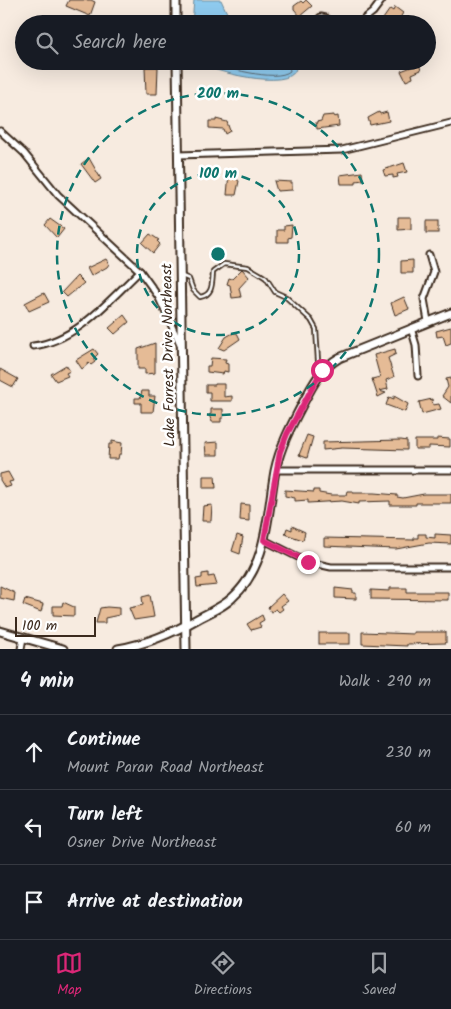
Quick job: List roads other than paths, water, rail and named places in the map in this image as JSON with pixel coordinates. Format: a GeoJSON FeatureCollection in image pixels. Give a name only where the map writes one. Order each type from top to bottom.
{"type":"FeatureCollection","features":[{"type":"Feature","properties":{"kind":"street"},"geometry":{"type":"LineString","coordinates":[[176,0],[176,15]]}},
{"type":"Feature","properties":{"kind":"street"},"geometry":{"type":"LineString","coordinates":[[369,15],[382,0]]}},
{"type":"Feature","properties":{"kind":"street","name":"Lake Forrest Drive Northeast"},"geometry":{"type":"LineString","coordinates":[[177,70],[186,649]]}},
{"type":"Feature","properties":{"kind":"street"},"geometry":{"type":"LineString","coordinates":[[178,155],[342,150],[451,123]]}},
{"type":"Feature","properties":{"kind":"street"},"geometry":{"type":"LineString","coordinates":[[0,131],[24,153],[58,195],[140,270],[158,296],[182,347]]}},
{"type":"Feature","properties":{"kind":"street"},"geometry":{"type":"LineString","coordinates":[[428,321],[424,300],[434,272],[429,255]]}},
{"type":"Feature","properties":{"kind":"street"},"geometry":{"type":"LineString","coordinates":[[33,346],[52,342],[72,332],[140,270]]}},
{"type":"Feature","properties":{"kind":"street"},"geometry":{"type":"LineString","coordinates":[[118,649],[165,636],[224,604],[238,593],[254,568],[264,540],[275,470],[287,434],[322,370],[339,358],[451,313]]}},
{"type":"Feature","properties":{"kind":"street"},"geometry":{"type":"LineString","coordinates":[[411,328],[416,345],[418,376]]}},
{"type":"Feature","properties":{"kind":"street"},"geometry":{"type":"LineString","coordinates":[[275,470],[451,470]]}},
{"type":"Feature","properties":{"kind":"street"},"geometry":{"type":"LineString","coordinates":[[264,540],[308,562],[331,568],[451,567]]}},
{"type":"Feature","properties":{"kind":"street"},"geometry":{"type":"LineString","coordinates":[[0,631],[63,649]]}},
{"type":"Feature","properties":{"kind":"street"},"geometry":{"type":"LineString","coordinates":[[21,649],[23,638]]}},
{"type":"Feature","properties":{"kind":"lane"},"geometry":{"type":"LineString","coordinates":[[180,276],[189,279],[193,290],[200,297],[207,296],[210,292],[213,272],[224,264],[248,266],[266,278],[275,292],[286,297],[311,320],[316,330],[318,361],[322,370]]}},
{"type":"Feature","properties":{"kind":"water"},"geometry":{"type":"Polygon","coordinates":[[[194,0],[221,0],[228,15],[193,15],[194,0]]]}},
{"type":"Feature","properties":{"kind":"water"},"geometry":{"type":"Polygon","coordinates":[[[215,70],[295,70],[291,76],[280,79],[265,79],[215,70]]]}}]}
